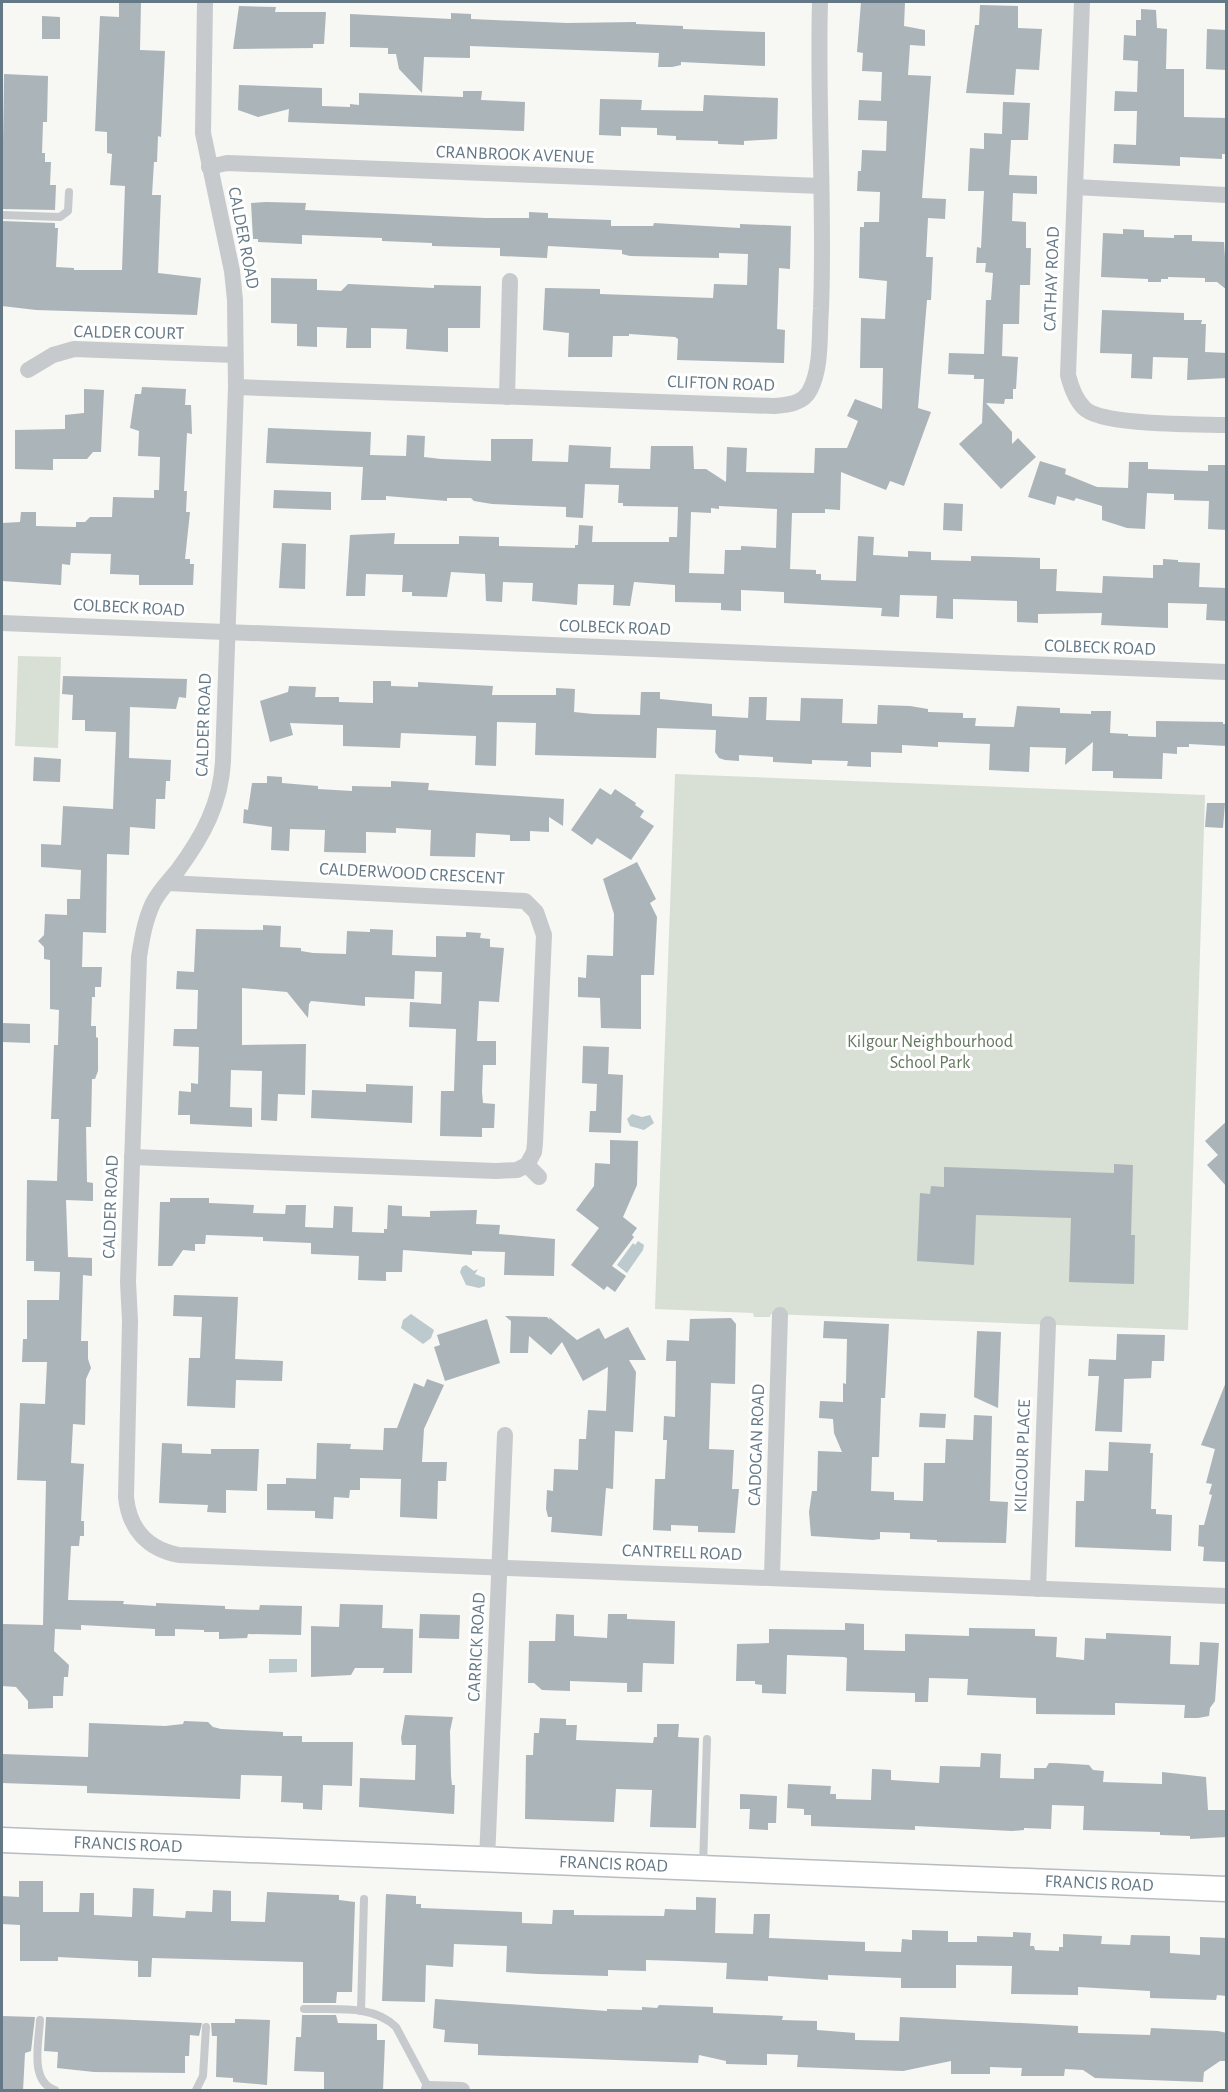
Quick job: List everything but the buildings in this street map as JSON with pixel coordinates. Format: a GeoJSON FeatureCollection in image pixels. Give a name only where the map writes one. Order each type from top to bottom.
{"type":"FeatureCollection","features":[{"type":"Feature","properties":{"kind":"street","name":"CALDER ROAD"},"geometry":{"type":"LineString","coordinates":[[141,1536],[129,1515],[126,1497],[132,1157],[139,957],[148,915],[154,901],[204,831],[220,791],[227,632],[236,387],[234,285],[209,167],[202,114],[206,2]]}},
{"type":"Feature","properties":{"kind":"street","name":"CLIFTON ROAD"},"geometry":{"type":"LineString","coordinates":[[236,387],[774,406],[796,403],[803,399],[813,383],[818,350],[822,280],[820,2]]}},
{"type":"Feature","properties":{"kind":"street","name":"CATHAY ROAD"},"geometry":{"type":"LineString","coordinates":[[1082,2],[1068,375],[1072,391],[1085,410],[1107,420],[1227,425]]}},
{"type":"Feature","properties":{"kind":"street","name":"CRANBROOK AVENUE"},"geometry":{"type":"LineString","coordinates":[[209,167],[233,163],[821,186]]}},
{"type":"Feature","properties":{"kind":"street"},"geometry":{"type":"LineString","coordinates":[[1075,187],[1227,195]]}},
{"type":"Feature","properties":{"kind":"street"},"geometry":{"type":"LineString","coordinates":[[507,396],[510,281]]}},
{"type":"Feature","properties":{"kind":"street","name":"CALDER COURT"},"geometry":{"type":"LineString","coordinates":[[28,370],[53,355],[75,349],[235,355]]}},
{"type":"Feature","properties":{"kind":"street","name":"COLBECK ROAD"},"geometry":{"type":"LineString","coordinates":[[2,622],[1227,672]]}},
{"type":"Feature","properties":{"kind":"street","name":"CALDERWOOD CRESCENT"},"geometry":{"type":"LineString","coordinates":[[168,883],[525,901],[536,912],[544,935],[535,1143],[534,1152],[527,1165]]}},
{"type":"Feature","properties":{"kind":"street"},"geometry":{"type":"LineString","coordinates":[[132,1157],[496,1171],[517,1170],[527,1165],[539,1178]]}},
{"type":"Feature","properties":{"kind":"street","name":"CADOGAN ROAD"},"geometry":{"type":"LineString","coordinates":[[772,1576],[780,1315]]}},
{"type":"Feature","properties":{"kind":"street","name":"KILGOUR PLACE"},"geometry":{"type":"LineString","coordinates":[[1038,1589],[1047,1324]]}},
{"type":"Feature","properties":{"kind":"street","name":"CARRICK ROAD"},"geometry":{"type":"LineString","coordinates":[[487,1860],[505,1435]]}},
{"type":"Feature","properties":{"kind":"street","name":"CANTRELL ROAD"},"geometry":{"type":"LineString","coordinates":[[141,1536],[160,1550],[179,1555],[772,1576],[1227,1596]]}},
{"type":"Feature","properties":{"kind":"street","name":"FRANCIS ROAD"},"geometry":{"type":"LineString","coordinates":[[2,1840],[1227,1889]]}},
{"type":"Feature","properties":{"kind":"street"},"geometry":{"type":"LineString","coordinates":[[429,2089],[462,2091]]}},
{"type":"Feature","properties":{"kind":"lane"},"geometry":{"type":"LineString","coordinates":[[2,216],[60,217],[68,211],[69,192]]}},
{"type":"Feature","properties":{"kind":"lane"},"geometry":{"type":"LineString","coordinates":[[703,1868],[707,1739]]}},
{"type":"Feature","properties":{"kind":"lane"},"geometry":{"type":"LineString","coordinates":[[360,2011],[364,1899]]}},
{"type":"Feature","properties":{"kind":"lane"},"geometry":{"type":"LineString","coordinates":[[304,2009],[360,2011],[380,2015],[396,2027],[429,2089]]}},
{"type":"Feature","properties":{"kind":"lane"},"geometry":{"type":"LineString","coordinates":[[40,2020],[38,2066],[48,2089]]}},
{"type":"Feature","properties":{"kind":"lane"},"geometry":{"type":"LineString","coordinates":[[196,2091],[203,2076],[206,2027]]}},
{"type":"Feature","properties":{"kind":"green space"},"geometry":{"type":"Polygon","coordinates":[[[18,656],[61,657],[58,748],[15,746],[18,656]]]}},
{"type":"Feature","properties":{"kind":"green space","name":"Kilgour Neighbourhood School Park"},"geometry":{"type":"Polygon","coordinates":[[[675,774],[1205,795],[1188,1330],[771,1314],[770,1317],[754,1317],[753,1313],[655,1309],[675,774]]]}},
{"type":"Feature","properties":{"kind":"shaded area"},"geometry":{"type":"Polygon","coordinates":[[[632,1114],[642,1117],[650,1115],[654,1123],[644,1130],[630,1126],[627,1119],[632,1114]]]}},
{"type":"Feature","properties":{"kind":"shaded area"},"geometry":{"type":"Polygon","coordinates":[[[638,1241],[644,1245],[643,1250],[627,1273],[617,1265],[633,1243],[635,1245],[638,1241]]]}},
{"type":"Feature","properties":{"kind":"shaded area"},"geometry":{"type":"Polygon","coordinates":[[[466,1265],[474,1271],[478,1269],[475,1274],[485,1278],[485,1286],[479,1288],[466,1285],[460,1272],[466,1265]]]}},
{"type":"Feature","properties":{"kind":"shaded area"},"geometry":{"type":"Polygon","coordinates":[[[411,1314],[434,1330],[431,1338],[423,1344],[401,1328],[403,1320],[411,1314]]]}},
{"type":"Feature","properties":{"kind":"shaded area"},"geometry":{"type":"Polygon","coordinates":[[[269,1659],[297,1659],[297,1672],[269,1673],[269,1659]]]}}]}
